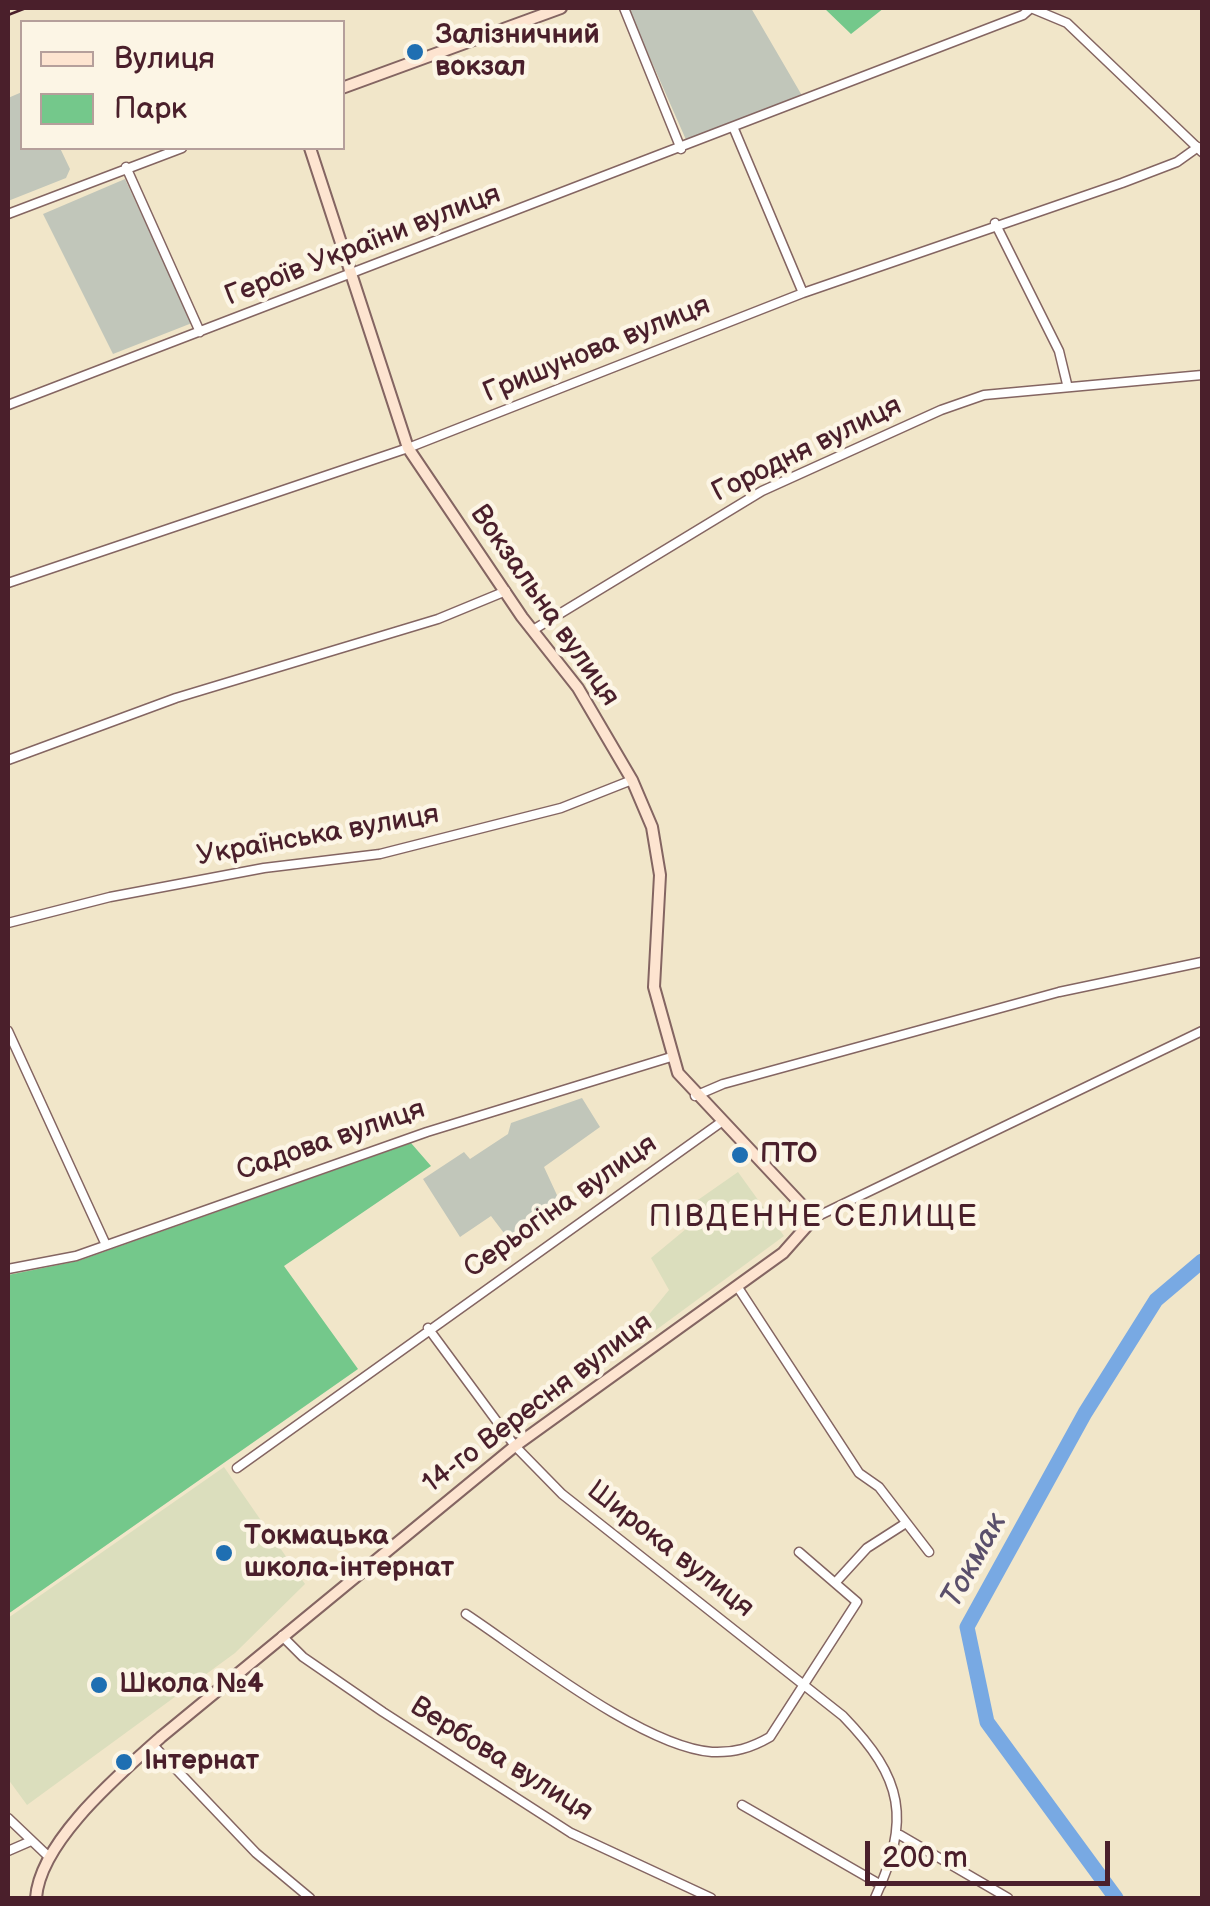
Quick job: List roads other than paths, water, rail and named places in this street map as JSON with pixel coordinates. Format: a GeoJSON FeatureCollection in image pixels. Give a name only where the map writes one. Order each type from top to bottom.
{"type":"FeatureCollection","features":[{"type":"Feature","properties":{"kind":"street"},"geometry":{"type":"LineString","coordinates":[[345,87],[560,8]]}},
{"type":"Feature","properties":{"kind":"street"},"geometry":{"type":"LineString","coordinates":[[624,8],[681,149]]}},
{"type":"Feature","properties":{"kind":"street"},"geometry":{"type":"LineString","coordinates":[[1031,8],[1067,23],[1200,150]]}},
{"type":"Feature","properties":{"kind":"street","name":"Героїв України вулиця"},"geometry":{"type":"LineString","coordinates":[[8,405],[734,129],[1031,8]]}},
{"type":"Feature","properties":{"kind":"street"},"geometry":{"type":"LineString","coordinates":[[734,129],[802,293]]}},
{"type":"Feature","properties":{"kind":"street"},"geometry":{"type":"LineString","coordinates":[[8,214],[176,150]]}},
{"type":"Feature","properties":{"kind":"street","name":"Вокзальна вулиця"},"geometry":{"type":"LineString","coordinates":[[311,150],[408,448],[506,592],[578,688],[632,780],[652,827],[660,875],[654,987],[671,1057],[695,1096],[814,1218]]}},
{"type":"Feature","properties":{"kind":"street","name":"Гришунова вулиця"},"geometry":{"type":"LineString","coordinates":[[8,583],[408,448],[802,293],[995,223],[1122,184],[1200,150]]}},
{"type":"Feature","properties":{"kind":"street"},"geometry":{"type":"LineString","coordinates":[[126,166],[200,332]]}},
{"type":"Feature","properties":{"kind":"street"},"geometry":{"type":"LineString","coordinates":[[995,223],[1059,350],[1067,384]]}},
{"type":"Feature","properties":{"kind":"street","name":"Городня вулиця"},"geometry":{"type":"LineString","coordinates":[[533,630],[762,491],[984,394],[1202,375]]}},
{"type":"Feature","properties":{"kind":"street"},"geometry":{"type":"LineString","coordinates":[[8,760],[176,698],[438,618],[506,592]]}},
{"type":"Feature","properties":{"kind":"street","name":"Українська вулиця"},"geometry":{"type":"LineString","coordinates":[[8,923],[245,872],[380,854],[560,808],[632,780]]}},
{"type":"Feature","properties":{"kind":"street"},"geometry":{"type":"LineString","coordinates":[[695,1096],[723,1084],[1060,992],[1202,962]]}},
{"type":"Feature","properties":{"kind":"street"},"geometry":{"type":"LineString","coordinates":[[8,1031],[106,1245]]}},
{"type":"Feature","properties":{"kind":"street","name":"14-го Вересня вулиця"},"geometry":{"type":"LineString","coordinates":[[36,1898],[48,1858],[113,1781],[153,1745],[515,1446],[783,1253],[814,1218],[1202,1032]]}},
{"type":"Feature","properties":{"kind":"street","name":"Садова вулиця"},"geometry":{"type":"LineString","coordinates":[[8,1269],[76,1256],[427,1132],[671,1057]]}},
{"type":"Feature","properties":{"kind":"street","name":"Серьогіна вулиця"},"geometry":{"type":"LineString","coordinates":[[237,1468],[720,1123]]}},
{"type":"Feature","properties":{"kind":"street"},"geometry":{"type":"LineString","coordinates":[[737,1286],[859,1473],[879,1487],[929,1552]]}},
{"type":"Feature","properties":{"kind":"street"},"geometry":{"type":"LineString","coordinates":[[428,1328],[515,1446]]}},
{"type":"Feature","properties":{"kind":"street","name":"Широка вулиця"},"geometry":{"type":"LineString","coordinates":[[515,1446],[562,1494],[802,1683],[878,1752],[894,1794],[900,1835]]}},
{"type":"Feature","properties":{"kind":"street"},"geometry":{"type":"LineString","coordinates":[[835,1583],[867,1548],[906,1522]]}},
{"type":"Feature","properties":{"kind":"street"},"geometry":{"type":"LineString","coordinates":[[466,1614],[645,1730],[709,1752],[747,1750],[770,1738],[857,1602],[798,1552]]}},
{"type":"Feature","properties":{"kind":"street","name":"Вербова вулиця"},"geometry":{"type":"LineString","coordinates":[[282,1636],[303,1657],[383,1712],[571,1833],[711,1898]]}},
{"type":"Feature","properties":{"kind":"street"},"geometry":{"type":"LineString","coordinates":[[153,1745],[256,1854],[310,1898]]}},
{"type":"Feature","properties":{"kind":"street"},"geometry":{"type":"LineString","coordinates":[[742,1806],[882,1885]]}},
{"type":"Feature","properties":{"kind":"street"},"geometry":{"type":"LineString","coordinates":[[8,1818],[48,1858]]}},
{"type":"Feature","properties":{"kind":"street"},"geometry":{"type":"LineString","coordinates":[[875,1898],[900,1835],[1008,1898]]}},
{"type":"Feature","properties":{"kind":"street"},"geometry":{"type":"LineString","coordinates":[[8,1851],[31,1841]]}},
{"type":"Feature","properties":{"kind":"waterway","name":"Токмак"},"geometry":{"type":"LineString","coordinates":[[1116,1898],[987,1722],[967,1627],[1085,1413],[1156,1300],[1202,1261]]}},
{"type":"Feature","properties":{"kind":"railway"},"geometry":{"type":"LineString","coordinates":[[8,15],[26,8]]}},
{"type":"Feature","properties":{"kind":"place","name":"Залізничний вокзал"},"geometry":{"type":"Point","coordinates":[415,52]}},
{"type":"Feature","properties":{"kind":"place","name":"ПТО"},"geometry":{"type":"Point","coordinates":[740,1155]}},
{"type":"Feature","properties":{"kind":"place","name":"Токмацька школа-інтернат"},"geometry":{"type":"Point","coordinates":[224,1553]}},
{"type":"Feature","properties":{"kind":"place","name":"Школа №4"},"geometry":{"type":"Point","coordinates":[99,1685]}},
{"type":"Feature","properties":{"kind":"place","name":"Інтернат"},"geometry":{"type":"Point","coordinates":[124,1762]}},
{"type":"Feature","properties":{"kind":"district","name":"ПІВДЕННЕ СЕЛИЩЕ"},"geometry":{"type":"Point","coordinates":[814,1218]}}]}
